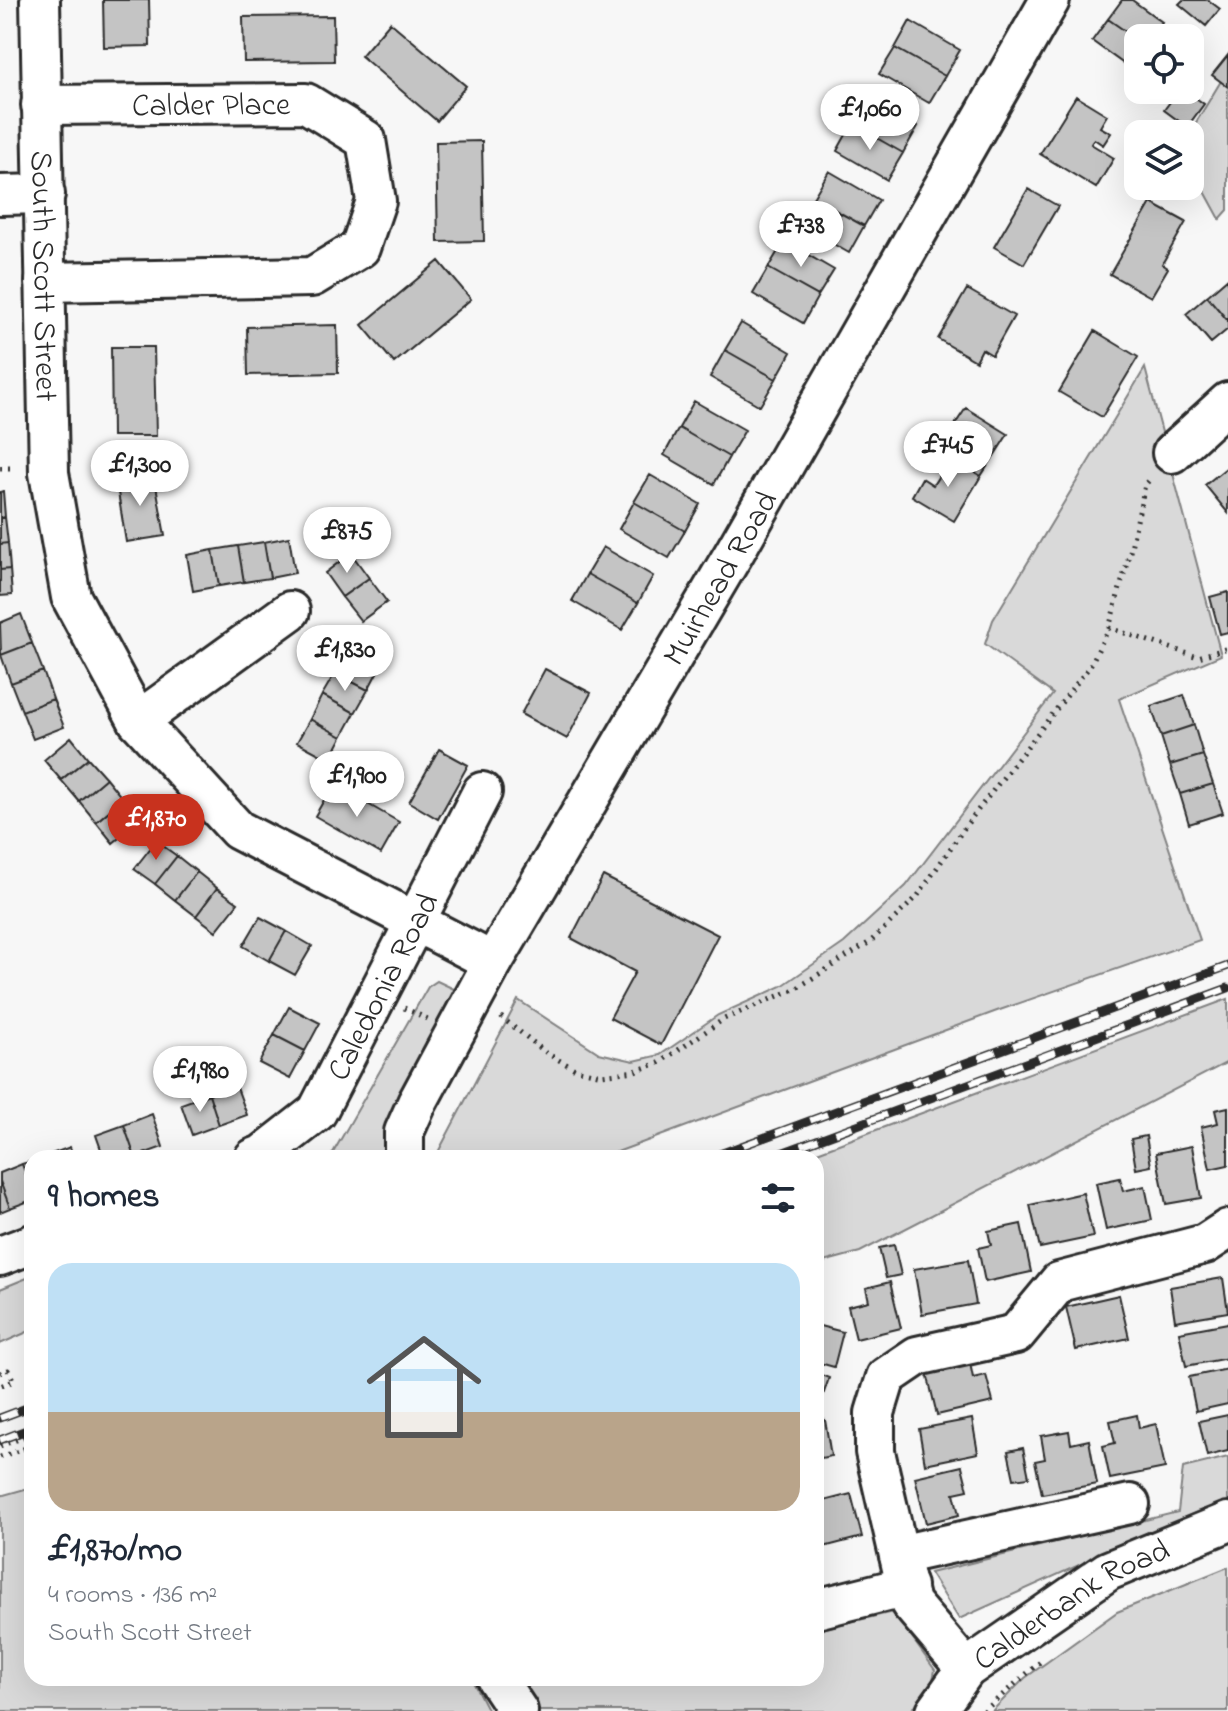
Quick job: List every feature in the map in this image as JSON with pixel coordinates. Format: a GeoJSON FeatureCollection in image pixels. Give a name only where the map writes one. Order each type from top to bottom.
{"type":"FeatureCollection","features":[{"type":"Feature","properties":{"kind":"street","name":"South Scott Street"},"geometry":{"type":"LineString","coordinates":[[40,0],[49,473],[71,597],[138,721],[238,830],[416,923],[484,978]]}},
{"type":"Feature","properties":{"kind":"street","name":"Muirhead Road"},"geometry":{"type":"LineString","coordinates":[[404,1150],[404,1132],[484,978],[733,555],[1050,0]]}},
{"type":"Feature","properties":{"kind":"street","name":"Calder Place"},"geometry":{"type":"LineString","coordinates":[[41,105],[306,103],[366,140],[376,201],[360,248],[312,277],[45,282]]}},
{"type":"Feature","properties":{"kind":"street"},"geometry":{"type":"LineString","coordinates":[[0,195],[45,194]]}},
{"type":"Feature","properties":{"kind":"street"},"geometry":{"type":"LineString","coordinates":[[1172,453],[1228,402]]}},
{"type":"Feature","properties":{"kind":"street"},"geometry":{"type":"LineString","coordinates":[[138,721],[290,611]]}},
{"type":"Feature","properties":{"kind":"street","name":"Caledonia Road"},"geometry":{"type":"LineString","coordinates":[[268,1150],[317,1112],[482,792]]}},
{"type":"Feature","properties":{"kind":"street"},"geometry":{"type":"LineString","coordinates":[[966,1669],[910,1603],[875,1452],[875,1413],[886,1377],[917,1356],[1016,1334],[1059,1282],[1205,1244],[1228,1229]]}},
{"type":"Feature","properties":{"kind":"street"},"geometry":{"type":"LineString","coordinates":[[0,1256],[24,1247]]}},
{"type":"Feature","properties":{"kind":"street"},"geometry":{"type":"LineString","coordinates":[[824,1605],[903,1570],[1130,1504]]}},
{"type":"Feature","properties":{"kind":"street","name":"Calderbank Road"},"geometry":{"type":"LineString","coordinates":[[936,1711],[966,1669],[1108,1571],[1228,1522]]}},
{"type":"Feature","properties":{"kind":"street"},"geometry":{"type":"LineString","coordinates":[[501,1686],[518,1711]]}},
{"type":"Feature","properties":{"kind":"path"},"geometry":{"type":"LineString","coordinates":[[484,978],[518,1032],[575,1069],[602,1075],[635,1071],[659,1063],[724,1019],[797,988],[870,942],[917,897],[967,824],[1090,666],[1109,628],[1145,485],[1172,453]]}},
{"type":"Feature","properties":{"kind":"path"},"geometry":{"type":"LineString","coordinates":[[1109,628],[1198,657],[1228,648]]}},
{"type":"Feature","properties":{"kind":"path"},"geometry":{"type":"LineString","coordinates":[[378,995],[456,1033]]}},
{"type":"Feature","properties":{"kind":"path"},"geometry":{"type":"LineString","coordinates":[[0,1373],[8,1370],[14,1381],[0,1386]]}},
{"type":"Feature","properties":{"kind":"path"},"geometry":{"type":"LineString","coordinates":[[0,1446],[24,1437]]}},
{"type":"Feature","properties":{"kind":"path"},"geometry":{"type":"LineString","coordinates":[[0,1457],[24,1446]]}},
{"type":"Feature","properties":{"kind":"path"},"geometry":{"type":"LineString","coordinates":[[984,1711],[1041,1662]]}},
{"type":"Feature","properties":{"kind":"shaded area"},"geometry":{"type":"Polygon","coordinates":[[[1228,77],[1228,210],[1220,219],[1204,190],[1204,120],[1197,120],[1221,81],[1228,77]]]}},
{"type":"Feature","properties":{"kind":"shaded area"},"geometry":{"type":"Polygon","coordinates":[[[1145,368],[1221,655],[1119,699],[1200,940],[997,1011],[623,1150],[439,1150],[518,1000],[599,1053],[634,1061],[660,1055],[718,1015],[782,986],[844,943],[906,886],[1053,694],[985,644],[993,620],[1145,368]]]}},
{"type":"Feature","properties":{"kind":"shaded area"},"geometry":{"type":"Polygon","coordinates":[[[437,981],[454,989],[458,1005],[398,1150],[335,1150],[428,987],[437,981]]]}},
{"type":"Feature","properties":{"kind":"shaded area"},"geometry":{"type":"Polygon","coordinates":[[[1228,999],[1228,1062],[860,1252],[824,1262],[822,1150],[1228,999]]]}},
{"type":"Feature","properties":{"kind":"shaded area"},"geometry":{"type":"Polygon","coordinates":[[[24,1279],[24,1334],[0,1344],[0,1289],[24,1279]]]}},
{"type":"Feature","properties":{"kind":"shaded area"},"geometry":{"type":"Polygon","coordinates":[[[1228,1457],[1228,1503],[1199,1511],[959,1619],[930,1573],[1178,1512],[1183,1468],[1228,1457]]]}},
{"type":"Feature","properties":{"kind":"shaded area"},"geometry":{"type":"Polygon","coordinates":[[[24,1489],[24,1686],[475,1686],[488,1711],[0,1711],[0,1496],[24,1489]]]}},
{"type":"Feature","properties":{"kind":"shaded area"},"geometry":{"type":"Polygon","coordinates":[[[1228,1567],[1228,1711],[992,1711],[1025,1678],[1117,1612],[1228,1567]]]}},
{"type":"Feature","properties":{"kind":"shaded area"},"geometry":{"type":"Polygon","coordinates":[[[893,1612],[935,1670],[932,1685],[911,1711],[539,1711],[522,1686],[824,1686],[824,1628],[893,1612]]]}},
{"type":"Feature","properties":{"kind":"building"},"geometry":{"type":"Polygon","coordinates":[[[103,0],[149,0],[150,46],[104,47],[103,0]]]}},
{"type":"Feature","properties":{"kind":"building"},"geometry":{"type":"Polygon","coordinates":[[[1122,0],[1132,0],[1162,22],[1124,24],[1124,30],[1108,19],[1122,0]]]}},
{"type":"Feature","properties":{"kind":"building"},"geometry":{"type":"Polygon","coordinates":[[[1183,0],[1208,0],[1220,9],[1206,26],[1179,4],[1183,0]]]}},
{"type":"Feature","properties":{"kind":"building"},"geometry":{"type":"Polygon","coordinates":[[[333,16],[334,61],[244,62],[243,17],[333,16]]]}},
{"type":"Feature","properties":{"kind":"building"},"geometry":{"type":"Polygon","coordinates":[[[1108,19],[1124,30],[1124,64],[1092,41],[1108,19]]]}},
{"type":"Feature","properties":{"kind":"building"},"geometry":{"type":"Polygon","coordinates":[[[910,21],[960,50],[945,76],[895,48],[910,21]]]}},
{"type":"Feature","properties":{"kind":"building"},"geometry":{"type":"Polygon","coordinates":[[[390,22],[466,86],[437,121],[361,56],[390,22]]]}},
{"type":"Feature","properties":{"kind":"building"},"geometry":{"type":"Polygon","coordinates":[[[895,48],[945,76],[929,103],[879,74],[895,48]]]}},
{"type":"Feature","properties":{"kind":"building"},"geometry":{"type":"Polygon","coordinates":[[[1228,55],[1228,87],[1212,75],[1228,55]]]}},
{"type":"Feature","properties":{"kind":"building"},"geometry":{"type":"Polygon","coordinates":[[[1076,96],[1107,115],[1100,127],[1111,133],[1103,145],[1094,139],[1091,144],[1114,158],[1096,188],[1040,154],[1076,96]]]}},
{"type":"Feature","properties":{"kind":"building"},"geometry":{"type":"Polygon","coordinates":[[[868,97],[918,126],[903,153],[852,124],[868,97]]]}},
{"type":"Feature","properties":{"kind":"building"},"geometry":{"type":"Polygon","coordinates":[[[1168,104],[1204,104],[1192,120],[1178,120],[1164,110],[1168,104]]]}},
{"type":"Feature","properties":{"kind":"building"},"geometry":{"type":"Polygon","coordinates":[[[852,124],[903,153],[887,180],[837,151],[852,124]]]}},
{"type":"Feature","properties":{"kind":"building"},"geometry":{"type":"Polygon","coordinates":[[[482,141],[484,241],[438,242],[436,142],[482,141]]]}},
{"type":"Feature","properties":{"kind":"building"},"geometry":{"type":"Polygon","coordinates":[[[829,171],[879,200],[864,226],[813,198],[829,171]]]}},
{"type":"Feature","properties":{"kind":"building"},"geometry":{"type":"Polygon","coordinates":[[[1028,189],[1058,206],[1024,264],[994,247],[1028,189]]]}},
{"type":"Feature","properties":{"kind":"building"},"geometry":{"type":"Polygon","coordinates":[[[813,198],[864,226],[849,253],[798,224],[813,198]]]}},
{"type":"Feature","properties":{"kind":"building"},"geometry":{"type":"Polygon","coordinates":[[[1151,203],[1186,222],[1162,264],[1168,268],[1151,297],[1110,274],[1151,203]]]}},
{"type":"Feature","properties":{"kind":"building"},"geometry":{"type":"Polygon","coordinates":[[[784,241],[834,270],[818,296],[768,268],[784,241]]]}},
{"type":"Feature","properties":{"kind":"building"},"geometry":{"type":"Polygon","coordinates":[[[439,261],[471,299],[394,363],[362,325],[439,261]]]}},
{"type":"Feature","properties":{"kind":"building"},"geometry":{"type":"Polygon","coordinates":[[[768,268],[818,296],[803,323],[753,294],[768,268]]]}},
{"type":"Feature","properties":{"kind":"building"},"geometry":{"type":"Polygon","coordinates":[[[1228,278],[1228,321],[1207,296],[1228,278]]]}},
{"type":"Feature","properties":{"kind":"building"},"geometry":{"type":"Polygon","coordinates":[[[967,289],[1014,316],[992,355],[982,349],[976,361],[938,339],[967,289]]]}},
{"type":"Feature","properties":{"kind":"building"},"geometry":{"type":"Polygon","coordinates":[[[1207,296],[1228,321],[1228,329],[1211,343],[1186,314],[1207,296]]]}},
{"type":"Feature","properties":{"kind":"building"},"geometry":{"type":"Polygon","coordinates":[[[741,323],[791,352],[776,379],[725,350],[741,323]]]}},
{"type":"Feature","properties":{"kind":"building"},"geometry":{"type":"Polygon","coordinates":[[[337,325],[338,373],[248,375],[247,327],[337,325]]]}},
{"type":"Feature","properties":{"kind":"building"},"geometry":{"type":"Polygon","coordinates":[[[1095,331],[1138,357],[1102,417],[1059,392],[1095,331]]]}},
{"type":"Feature","properties":{"kind":"building"},"geometry":{"type":"Polygon","coordinates":[[[111,347],[154,347],[156,436],[112,436],[111,347]]]}},
{"type":"Feature","properties":{"kind":"building"},"geometry":{"type":"Polygon","coordinates":[[[725,350],[776,379],[760,406],[710,377],[725,350]]]}},
{"type":"Feature","properties":{"kind":"building"},"geometry":{"type":"Polygon","coordinates":[[[694,401],[745,430],[729,457],[679,428],[694,401]]]}},
{"type":"Feature","properties":{"kind":"building"},"geometry":{"type":"Polygon","coordinates":[[[966,408],[1008,434],[981,476],[951,457],[964,437],[952,429],[966,408]]]}},
{"type":"Feature","properties":{"kind":"building"},"geometry":{"type":"Polygon","coordinates":[[[679,428],[729,457],[714,484],[664,455],[679,428]]]}},
{"type":"Feature","properties":{"kind":"building"},"geometry":{"type":"Polygon","coordinates":[[[951,457],[981,476],[954,521],[912,496],[922,478],[933,485],[951,457]]]}},
{"type":"Feature","properties":{"kind":"building"},"geometry":{"type":"Polygon","coordinates":[[[1226,468],[1228,470],[1228,513],[1205,485],[1226,468]]]}},
{"type":"Feature","properties":{"kind":"building"},"geometry":{"type":"Polygon","coordinates":[[[154,474],[165,536],[126,542],[116,480],[154,474]]]}},
{"type":"Feature","properties":{"kind":"building"},"geometry":{"type":"Polygon","coordinates":[[[650,475],[700,504],[685,531],[634,502],[650,475]]]}},
{"type":"Feature","properties":{"kind":"building"},"geometry":{"type":"Polygon","coordinates":[[[3,491],[5,517],[0,518],[0,492],[3,491]]]}},
{"type":"Feature","properties":{"kind":"building"},"geometry":{"type":"Polygon","coordinates":[[[634,502],[685,531],[669,558],[619,529],[634,502]]]}},
{"type":"Feature","properties":{"kind":"building"},"geometry":{"type":"Polygon","coordinates":[[[5,517],[8,543],[0,544],[0,518],[5,517]]]}},
{"type":"Feature","properties":{"kind":"building"},"geometry":{"type":"Polygon","coordinates":[[[289,537],[295,573],[270,578],[264,542],[289,537]]]}},
{"type":"Feature","properties":{"kind":"building"},"geometry":{"type":"Polygon","coordinates":[[[264,542],[270,578],[244,582],[238,546],[264,542]]]}},
{"type":"Feature","properties":{"kind":"building"},"geometry":{"type":"Polygon","coordinates":[[[8,543],[10,569],[0,570],[0,544],[8,543]]]}},
{"type":"Feature","properties":{"kind":"building"},"geometry":{"type":"Polygon","coordinates":[[[238,546],[244,582],[219,586],[213,550],[238,546]]]}},
{"type":"Feature","properties":{"kind":"building"},"geometry":{"type":"Polygon","coordinates":[[[603,547],[653,576],[638,603],[587,574],[603,547]]]}},
{"type":"Feature","properties":{"kind":"building"},"geometry":{"type":"Polygon","coordinates":[[[213,550],[219,586],[193,591],[187,555],[213,550]]]}},
{"type":"Feature","properties":{"kind":"building"},"geometry":{"type":"Polygon","coordinates":[[[351,553],[369,578],[342,597],[325,573],[351,553]]]}},
{"type":"Feature","properties":{"kind":"building"},"geometry":{"type":"Polygon","coordinates":[[[10,569],[12,595],[0,596],[0,570],[10,569]]]}},
{"type":"Feature","properties":{"kind":"building"},"geometry":{"type":"Polygon","coordinates":[[[587,574],[638,603],[622,630],[572,601],[587,574]]]}},
{"type":"Feature","properties":{"kind":"building"},"geometry":{"type":"Polygon","coordinates":[[[369,578],[387,602],[361,621],[342,597],[369,578]]]}},
{"type":"Feature","properties":{"kind":"building"},"geometry":{"type":"Polygon","coordinates":[[[1228,592],[1228,632],[1220,634],[1210,597],[1228,592]]]}},
{"type":"Feature","properties":{"kind":"building"},"geometry":{"type":"Polygon","coordinates":[[[21,614],[32,643],[1,655],[0,623],[21,614]]]}},
{"type":"Feature","properties":{"kind":"building"},"geometry":{"type":"Polygon","coordinates":[[[32,643],[43,671],[11,683],[1,655],[32,643]]]}},
{"type":"Feature","properties":{"kind":"building"},"geometry":{"type":"Polygon","coordinates":[[[348,649],[380,667],[368,690],[335,673],[348,649]]]}},
{"type":"Feature","properties":{"kind":"building"},"geometry":{"type":"Polygon","coordinates":[[[545,669],[591,693],[567,739],[521,714],[545,669]]]}},
{"type":"Feature","properties":{"kind":"building"},"geometry":{"type":"Polygon","coordinates":[[[43,671],[53,699],[22,711],[11,683],[43,671]]]}},
{"type":"Feature","properties":{"kind":"building"},"geometry":{"type":"Polygon","coordinates":[[[335,673],[368,690],[355,713],[322,695],[335,673]]]}},
{"type":"Feature","properties":{"kind":"building"},"geometry":{"type":"Polygon","coordinates":[[[322,695],[355,713],[342,737],[310,719],[322,695]]]}},
{"type":"Feature","properties":{"kind":"building"},"geometry":{"type":"Polygon","coordinates":[[[1184,695],[1194,725],[1161,736],[1151,706],[1184,695]]]}},
{"type":"Feature","properties":{"kind":"building"},"geometry":{"type":"Polygon","coordinates":[[[53,699],[64,727],[33,739],[22,711],[53,699]]]}},
{"type":"Feature","properties":{"kind":"building"},"geometry":{"type":"Polygon","coordinates":[[[310,719],[342,737],[330,760],[297,742],[310,719]]]}},
{"type":"Feature","properties":{"kind":"building"},"geometry":{"type":"Polygon","coordinates":[[[1194,725],[1203,755],[1170,765],[1161,736],[1194,725]]]}},
{"type":"Feature","properties":{"kind":"building"},"geometry":{"type":"Polygon","coordinates":[[[71,737],[88,758],[61,780],[44,760],[71,737]]]}},
{"type":"Feature","properties":{"kind":"building"},"geometry":{"type":"Polygon","coordinates":[[[439,749],[468,765],[438,819],[409,802],[439,749]]]}},
{"type":"Feature","properties":{"kind":"building"},"geometry":{"type":"Polygon","coordinates":[[[1203,755],[1213,784],[1180,794],[1170,765],[1203,755]]]}},
{"type":"Feature","properties":{"kind":"building"},"geometry":{"type":"Polygon","coordinates":[[[88,758],[106,778],[79,801],[61,780],[88,758]]]}},
{"type":"Feature","properties":{"kind":"building"},"geometry":{"type":"Polygon","coordinates":[[[106,778],[123,799],[96,822],[79,801],[106,778]]]}},
{"type":"Feature","properties":{"kind":"building"},"geometry":{"type":"Polygon","coordinates":[[[333,784],[399,822],[381,854],[315,816],[333,784]]]}},
{"type":"Feature","properties":{"kind":"building"},"geometry":{"type":"Polygon","coordinates":[[[1213,784],[1223,813],[1189,824],[1180,794],[1213,784]]]}},
{"type":"Feature","properties":{"kind":"building"},"geometry":{"type":"Polygon","coordinates":[[[123,799],[141,820],[113,843],[96,822],[123,799]]]}},
{"type":"Feature","properties":{"kind":"building"},"geometry":{"type":"Polygon","coordinates":[[[156,841],[177,856],[155,884],[134,869],[156,841]]]}},
{"type":"Feature","properties":{"kind":"building"},"geometry":{"type":"Polygon","coordinates":[[[177,856],[197,872],[175,900],[155,884],[177,856]]]}},
{"type":"Feature","properties":{"kind":"building"},"geometry":{"type":"Polygon","coordinates":[[[197,872],[217,888],[196,916],[175,900],[197,872]]]}},
{"type":"Feature","properties":{"kind":"building"},"geometry":{"type":"Polygon","coordinates":[[[603,876],[718,935],[661,1045],[610,1018],[635,972],[571,938],[603,876]]]}},
{"type":"Feature","properties":{"kind":"building"},"geometry":{"type":"Polygon","coordinates":[[[217,888],[238,903],[216,931],[196,916],[217,888]]]}},
{"type":"Feature","properties":{"kind":"building"},"geometry":{"type":"Polygon","coordinates":[[[260,917],[286,931],[269,961],[243,946],[260,917]]]}},
{"type":"Feature","properties":{"kind":"building"},"geometry":{"type":"Polygon","coordinates":[[[286,931],[312,946],[295,975],[269,961],[286,931]]]}},
{"type":"Feature","properties":{"kind":"building"},"geometry":{"type":"Polygon","coordinates":[[[289,1007],[320,1023],[305,1051],[274,1035],[289,1007]]]}},
{"type":"Feature","properties":{"kind":"building"},"geometry":{"type":"Polygon","coordinates":[[[274,1035],[305,1051],[290,1079],[259,1063],[274,1035]]]}},
{"type":"Feature","properties":{"kind":"building"},"geometry":{"type":"Polygon","coordinates":[[[236,1085],[247,1115],[219,1125],[209,1094],[236,1085]]]}},
{"type":"Feature","properties":{"kind":"building"},"geometry":{"type":"Polygon","coordinates":[[[209,1094],[219,1125],[192,1135],[181,1104],[209,1094]]]}},
{"type":"Feature","properties":{"kind":"building"},"geometry":{"type":"Polygon","coordinates":[[[1228,1107],[1228,1165],[1210,1169],[1201,1127],[1218,1123],[1215,1110],[1228,1107]]]}},
{"type":"Feature","properties":{"kind":"building"},"geometry":{"type":"Polygon","coordinates":[[[152,1114],[163,1147],[133,1150],[124,1125],[152,1114]]]}},
{"type":"Feature","properties":{"kind":"building"},"geometry":{"type":"Polygon","coordinates":[[[124,1125],[133,1150],[101,1150],[96,1135],[124,1125]]]}},
{"type":"Feature","properties":{"kind":"building"},"geometry":{"type":"Polygon","coordinates":[[[1146,1136],[1151,1166],[1136,1169],[1131,1139],[1146,1136]]]}},
{"type":"Feature","properties":{"kind":"building"},"geometry":{"type":"Polygon","coordinates":[[[1192,1146],[1201,1198],[1166,1204],[1156,1153],[1192,1146]]]}},
{"type":"Feature","properties":{"kind":"building"},"geometry":{"type":"Polygon","coordinates":[[[22,1164],[24,1203],[10,1208],[0,1173],[22,1164]]]}},
{"type":"Feature","properties":{"kind":"building"},"geometry":{"type":"Polygon","coordinates":[[[1120,1178],[1123,1191],[1145,1186],[1152,1220],[1106,1230],[1096,1183],[1120,1178]]]}},
{"type":"Feature","properties":{"kind":"building"},"geometry":{"type":"Polygon","coordinates":[[[0,1181],[10,1208],[0,1212],[0,1181]]]}},
{"type":"Feature","properties":{"kind":"building"},"geometry":{"type":"Polygon","coordinates":[[[1083,1193],[1093,1237],[1040,1248],[1030,1205],[1083,1193]]]}},
{"type":"Feature","properties":{"kind":"building"},"geometry":{"type":"Polygon","coordinates":[[[1021,1224],[1031,1272],[985,1282],[978,1248],[991,1245],[988,1231],[1021,1224]]]}},
{"type":"Feature","properties":{"kind":"building"},"geometry":{"type":"Polygon","coordinates":[[[894,1245],[901,1275],[886,1278],[879,1248],[894,1245]]]}},
{"type":"Feature","properties":{"kind":"building"},"geometry":{"type":"Polygon","coordinates":[[[968,1260],[976,1304],[922,1314],[914,1269],[968,1260]]]}},
{"type":"Feature","properties":{"kind":"building"},"geometry":{"type":"Polygon","coordinates":[[[1223,1278],[1228,1312],[1175,1321],[1170,1287],[1223,1278]]]}},
{"type":"Feature","properties":{"kind":"building"},"geometry":{"type":"Polygon","coordinates":[[[890,1282],[901,1328],[856,1339],[848,1306],[869,1301],[866,1288],[890,1282]]]}},
{"type":"Feature","properties":{"kind":"building"},"geometry":{"type":"Polygon","coordinates":[[[1119,1295],[1129,1338],[1076,1350],[1066,1307],[1119,1295]]]}},
{"type":"Feature","properties":{"kind":"building"},"geometry":{"type":"Polygon","coordinates":[[[1228,1323],[1228,1358],[1186,1366],[1179,1332],[1228,1323]]]}},
{"type":"Feature","properties":{"kind":"building"},"geometry":{"type":"Polygon","coordinates":[[[824,1327],[843,1332],[834,1367],[824,1364],[824,1327]]]}},
{"type":"Feature","properties":{"kind":"building"},"geometry":{"type":"Polygon","coordinates":[[[970,1363],[973,1378],[986,1375],[993,1402],[937,1415],[927,1373],[970,1363]]]}},
{"type":"Feature","properties":{"kind":"building"},"geometry":{"type":"Polygon","coordinates":[[[1228,1369],[1228,1404],[1196,1411],[1189,1377],[1228,1369]]]}},
{"type":"Feature","properties":{"kind":"building"},"geometry":{"type":"Polygon","coordinates":[[[824,1376],[829,1378],[824,1393],[824,1376]]]}},
{"type":"Feature","properties":{"kind":"building"},"geometry":{"type":"Polygon","coordinates":[[[1137,1415],[1139,1428],[1156,1424],[1165,1468],[1110,1479],[1103,1446],[1115,1443],[1110,1421],[1137,1415]]]}},
{"type":"Feature","properties":{"kind":"building"},"geometry":{"type":"Polygon","coordinates":[[[1228,1415],[1228,1451],[1207,1456],[1199,1421],[1228,1415]]]}},
{"type":"Feature","properties":{"kind":"building"},"geometry":{"type":"Polygon","coordinates":[[[972,1419],[978,1453],[925,1464],[919,1429],[972,1419]]]}},
{"type":"Feature","properties":{"kind":"building"},"geometry":{"type":"Polygon","coordinates":[[[824,1420],[831,1456],[824,1457],[824,1420]]]}},
{"type":"Feature","properties":{"kind":"building"},"geometry":{"type":"Polygon","coordinates":[[[1069,1431],[1071,1444],[1089,1440],[1097,1484],[1042,1494],[1035,1461],[1045,1459],[1041,1436],[1069,1431]]]}},
{"type":"Feature","properties":{"kind":"building"},"geometry":{"type":"Polygon","coordinates":[[[1023,1448],[1029,1477],[1014,1479],[1008,1451],[1023,1448]]]}},
{"type":"Feature","properties":{"kind":"building"},"geometry":{"type":"Polygon","coordinates":[[[962,1466],[968,1490],[954,1493],[959,1515],[926,1523],[915,1477],[962,1466]]]}},
{"type":"Feature","properties":{"kind":"building"},"geometry":{"type":"Polygon","coordinates":[[[851,1494],[862,1537],[824,1547],[824,1501],[851,1494]]]}},
{"type":"Feature","properties":{"kind":"railway"},"geometry":{"type":"LineString","coordinates":[[731,1150],[1228,966]]}},
{"type":"Feature","properties":{"kind":"railway"},"geometry":{"type":"LineString","coordinates":[[790,1150],[1228,988]]}},
{"type":"Feature","properties":{"kind":"railway"},"geometry":{"type":"LineString","coordinates":[[0,1418],[24,1409]]}},
{"type":"Feature","properties":{"kind":"railway"},"geometry":{"type":"LineString","coordinates":[[0,1440],[24,1431]]}}]}
